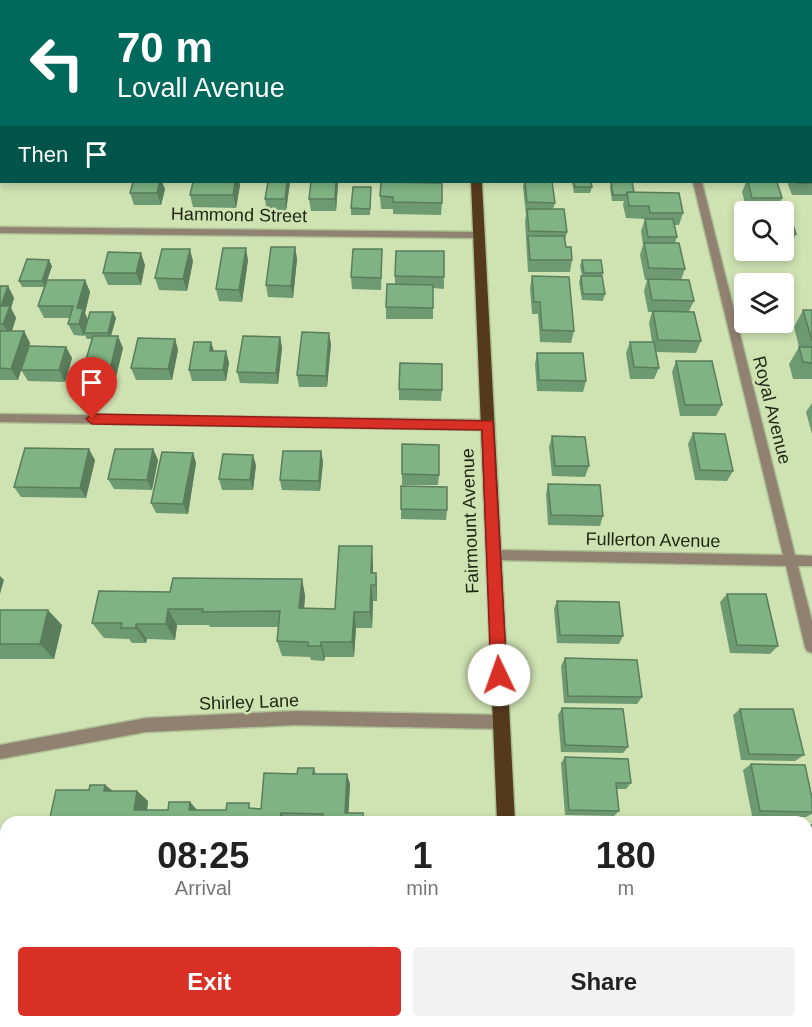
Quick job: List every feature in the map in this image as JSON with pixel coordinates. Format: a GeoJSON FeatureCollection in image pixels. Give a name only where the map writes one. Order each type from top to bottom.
{"type":"FeatureCollection","features":[{"type":"Feature","properties":{"kind":"main road","name":"Fairmount Avenue"},"geometry":{"type":"LineString","coordinates":[[476,183],[506,816]]}},
{"type":"Feature","properties":{"kind":"street","name":"Royal Avenue"},"geometry":{"type":"LineString","coordinates":[[697,183],[812,647]]}},
{"type":"Feature","properties":{"kind":"street","name":"Hammond Street"},"geometry":{"type":"LineString","coordinates":[[0,230],[478,235]]}},
{"type":"Feature","properties":{"kind":"street"},"geometry":{"type":"LineString","coordinates":[[0,418],[489,425]]}},
{"type":"Feature","properties":{"kind":"street","name":"Fullerton Avenue"},"geometry":{"type":"LineString","coordinates":[[493,555],[812,561]]}},
{"type":"Feature","properties":{"kind":"street","name":"Shirley Lane"},"geometry":{"type":"LineString","coordinates":[[0,752],[146,725],[295,718],[502,722]]}},
{"type":"Feature","properties":{"kind":"building"},"geometry":{"type":"Polygon","coordinates":[[[133,183],[160,183],[157,193],[130,193],[133,183]]]}},
{"type":"Feature","properties":{"kind":"building"},"geometry":{"type":"Polygon","coordinates":[[[193,183],[235,183],[233,195],[190,195],[193,183]]]}},
{"type":"Feature","properties":{"kind":"building"},"geometry":{"type":"Polygon","coordinates":[[[268,183],[287,183],[285,199],[265,199],[268,183]]]}},
{"type":"Feature","properties":{"kind":"building"},"geometry":{"type":"Polygon","coordinates":[[[311,183],[336,183],[335,199],[309,199],[311,183]]]}},
{"type":"Feature","properties":{"kind":"building"},"geometry":{"type":"Polygon","coordinates":[[[381,183],[442,183],[442,203],[393,202],[393,197],[380,196],[381,183]]]}},
{"type":"Feature","properties":{"kind":"building"},"geometry":{"type":"Polygon","coordinates":[[[525,183],[552,183],[555,203],[527,202],[525,183]]]}},
{"type":"Feature","properties":{"kind":"building"},"geometry":{"type":"Polygon","coordinates":[[[574,183],[591,183],[592,187],[575,187],[574,183]]]}},
{"type":"Feature","properties":{"kind":"building"},"geometry":{"type":"Polygon","coordinates":[[[611,183],[632,183],[634,192],[627,192],[626,195],[613,195],[611,183]]]}},
{"type":"Feature","properties":{"kind":"building"},"geometry":{"type":"Polygon","coordinates":[[[748,183],[777,183],[782,198],[752,198],[748,183]]]}},
{"type":"Feature","properties":{"kind":"building"},"geometry":{"type":"Polygon","coordinates":[[[353,187],[371,187],[370,209],[351,208],[353,187]]]}},
{"type":"Feature","properties":{"kind":"building"},"geometry":{"type":"Polygon","coordinates":[[[627,192],[679,193],[683,213],[650,213],[649,206],[629,206],[627,192]]]}},
{"type":"Feature","properties":{"kind":"building"},"geometry":{"type":"Polygon","coordinates":[[[527,209],[564,209],[567,232],[529,231],[527,209]]]}},
{"type":"Feature","properties":{"kind":"building"},"geometry":{"type":"Polygon","coordinates":[[[645,219],[673,219],[677,237],[648,237],[645,219]]]}},
{"type":"Feature","properties":{"kind":"building"},"geometry":{"type":"Polygon","coordinates":[[[528,236],[564,236],[566,247],[571,247],[572,260],[530,260],[528,236]]]}},
{"type":"Feature","properties":{"kind":"building"},"geometry":{"type":"Polygon","coordinates":[[[644,243],[679,243],[685,269],[649,268],[644,243]]]}},
{"type":"Feature","properties":{"kind":"building"},"geometry":{"type":"Polygon","coordinates":[[[271,247],[295,247],[291,286],[266,285],[271,247]]]}},
{"type":"Feature","properties":{"kind":"building"},"geometry":{"type":"Polygon","coordinates":[[[223,248],[246,248],[239,290],[216,289],[223,248]]]}},
{"type":"Feature","properties":{"kind":"building"},"geometry":{"type":"Polygon","coordinates":[[[162,249],[190,249],[183,279],[155,278],[162,249]]]}},
{"type":"Feature","properties":{"kind":"building"},"geometry":{"type":"Polygon","coordinates":[[[353,249],[382,249],[381,278],[351,277],[353,249]]]}},
{"type":"Feature","properties":{"kind":"building"},"geometry":{"type":"Polygon","coordinates":[[[396,251],[444,251],[444,277],[395,276],[396,251]]]}},
{"type":"Feature","properties":{"kind":"building"},"geometry":{"type":"Polygon","coordinates":[[[108,252],[141,253],[136,273],[103,273],[108,252]]]}},
{"type":"Feature","properties":{"kind":"building"},"geometry":{"type":"Polygon","coordinates":[[[27,259],[49,260],[42,281],[19,281],[27,259]]]}},
{"type":"Feature","properties":{"kind":"building"},"geometry":{"type":"Polygon","coordinates":[[[582,260],[601,260],[603,273],[584,273],[582,260]]]}},
{"type":"Feature","properties":{"kind":"building"},"geometry":{"type":"Polygon","coordinates":[[[532,276],[569,277],[574,331],[542,330],[540,302],[534,302],[532,276]]]}},
{"type":"Feature","properties":{"kind":"building"},"geometry":{"type":"Polygon","coordinates":[[[581,276],[602,276],[605,294],[583,294],[581,276]]]}},
{"type":"Feature","properties":{"kind":"building"},"geometry":{"type":"Polygon","coordinates":[[[648,279],[689,280],[694,301],[652,300],[648,279]]]}},
{"type":"Feature","properties":{"kind":"building"},"geometry":{"type":"Polygon","coordinates":[[[47,280],[85,280],[77,308],[83,309],[79,324],[68,324],[73,306],[38,306],[47,280]]]}},
{"type":"Feature","properties":{"kind":"building"},"geometry":{"type":"Polygon","coordinates":[[[387,284],[433,285],[433,308],[386,307],[387,284]]]}},
{"type":"Feature","properties":{"kind":"building"},"geometry":{"type":"Polygon","coordinates":[[[0,286],[8,286],[1,306],[10,306],[3,324],[0,324],[0,286]]]}},
{"type":"Feature","properties":{"kind":"building"},"geometry":{"type":"Polygon","coordinates":[[[803,310],[812,310],[812,341],[803,310]]]}},
{"type":"Feature","properties":{"kind":"building"},"geometry":{"type":"Polygon","coordinates":[[[653,311],[694,312],[701,341],[658,340],[653,311]]]}},
{"type":"Feature","properties":{"kind":"building"},"geometry":{"type":"Polygon","coordinates":[[[90,312],[113,312],[108,333],[84,333],[90,312]]]}},
{"type":"Feature","properties":{"kind":"building"},"geometry":{"type":"Polygon","coordinates":[[[0,331],[24,331],[11,369],[0,368],[0,331]]]}},
{"type":"Feature","properties":{"kind":"building"},"geometry":{"type":"Polygon","coordinates":[[[302,332],[329,333],[326,376],[297,375],[302,332]]]}},
{"type":"Feature","properties":{"kind":"building"},"geometry":{"type":"Polygon","coordinates":[[[93,336],[118,336],[109,374],[82,373],[93,336]]]}},
{"type":"Feature","properties":{"kind":"building"},"geometry":{"type":"Polygon","coordinates":[[[243,336],[280,337],[276,373],[237,372],[243,336]]]}},
{"type":"Feature","properties":{"kind":"building"},"geometry":{"type":"Polygon","coordinates":[[[138,338],[175,339],[168,369],[131,368],[138,338]]]}},
{"type":"Feature","properties":{"kind":"building"},"geometry":{"type":"Polygon","coordinates":[[[194,342],[211,342],[210,351],[226,351],[223,370],[189,370],[194,342]]]}},
{"type":"Feature","properties":{"kind":"building"},"geometry":{"type":"Polygon","coordinates":[[[630,342],[654,342],[659,368],[634,367],[630,342]]]}},
{"type":"Feature","properties":{"kind":"building"},"geometry":{"type":"Polygon","coordinates":[[[29,346],[66,347],[59,370],[21,370],[29,346]]]}},
{"type":"Feature","properties":{"kind":"building"},"geometry":{"type":"Polygon","coordinates":[[[799,347],[812,347],[812,363],[803,362],[799,347]]]}},
{"type":"Feature","properties":{"kind":"building"},"geometry":{"type":"Polygon","coordinates":[[[537,353],[583,353],[586,381],[539,380],[537,353]]]}},
{"type":"Feature","properties":{"kind":"building"},"geometry":{"type":"Polygon","coordinates":[[[676,361],[712,361],[722,405],[685,405],[676,361]]]}},
{"type":"Feature","properties":{"kind":"building"},"geometry":{"type":"Polygon","coordinates":[[[400,363],[442,364],[442,390],[399,389],[400,363]]]}},
{"type":"Feature","properties":{"kind":"building"},"geometry":{"type":"Polygon","coordinates":[[[693,433],[725,434],[733,471],[700,470],[693,433]]]}},
{"type":"Feature","properties":{"kind":"building"},"geometry":{"type":"Polygon","coordinates":[[[552,436],[585,437],[589,466],[555,466],[552,436]]]}},
{"type":"Feature","properties":{"kind":"building"},"geometry":{"type":"Polygon","coordinates":[[[402,444],[439,445],[439,475],[402,474],[402,444]]]}},
{"type":"Feature","properties":{"kind":"building"},"geometry":{"type":"Polygon","coordinates":[[[25,448],[89,449],[80,488],[14,487],[25,448]]]}},
{"type":"Feature","properties":{"kind":"building"},"geometry":{"type":"Polygon","coordinates":[[[115,449],[153,449],[147,480],[108,479],[115,449]]]}},
{"type":"Feature","properties":{"kind":"building"},"geometry":{"type":"Polygon","coordinates":[[[283,451],[321,451],[319,481],[280,480],[283,451]]]}},
{"type":"Feature","properties":{"kind":"building"},"geometry":{"type":"Polygon","coordinates":[[[162,452],[193,453],[183,504],[151,503],[162,452]]]}},
{"type":"Feature","properties":{"kind":"building"},"geometry":{"type":"Polygon","coordinates":[[[223,454],[253,455],[250,480],[219,479],[223,454]]]}},
{"type":"Feature","properties":{"kind":"building"},"geometry":{"type":"Polygon","coordinates":[[[548,484],[600,485],[603,516],[551,515],[548,484]]]}},
{"type":"Feature","properties":{"kind":"building"},"geometry":{"type":"Polygon","coordinates":[[[401,486],[447,487],[447,510],[401,509],[401,486]]]}},
{"type":"Feature","properties":{"kind":"building"},"geometry":{"type":"Polygon","coordinates":[[[339,546],[372,546],[371,573],[376,573],[376,585],[371,585],[370,612],[354,612],[352,642],[321,642],[321,646],[308,646],[308,642],[277,641],[280,611],[202,612],[203,609],[168,609],[166,624],[136,624],[136,628],[121,628],[122,623],[92,623],[99,591],[170,592],[173,578],[302,579],[299,608],[335,609],[339,546]]]}},
{"type":"Feature","properties":{"kind":"building"},"geometry":{"type":"Polygon","coordinates":[[[727,594],[766,594],[778,646],[737,645],[727,594]]]}},
{"type":"Feature","properties":{"kind":"building"},"geometry":{"type":"Polygon","coordinates":[[[557,601],[619,602],[623,636],[560,635],[557,601]]]}},
{"type":"Feature","properties":{"kind":"building"},"geometry":{"type":"Polygon","coordinates":[[[0,610],[48,610],[40,644],[0,644],[0,610]]]}},
{"type":"Feature","properties":{"kind":"building"},"geometry":{"type":"Polygon","coordinates":[[[565,658],[637,660],[642,697],[568,696],[565,658]]]}},
{"type":"Feature","properties":{"kind":"building"},"geometry":{"type":"Polygon","coordinates":[[[562,708],[623,709],[628,747],[565,745],[562,708]]]}},
{"type":"Feature","properties":{"kind":"building"},"geometry":{"type":"Polygon","coordinates":[[[740,709],[793,709],[804,755],[749,754],[740,709]]]}},
{"type":"Feature","properties":{"kind":"building"},"geometry":{"type":"Polygon","coordinates":[[[565,757],[628,759],[631,783],[616,783],[619,811],[569,810],[565,757]]]}},
{"type":"Feature","properties":{"kind":"building"},"geometry":{"type":"Polygon","coordinates":[[[751,764],[805,765],[812,798],[812,812],[760,811],[751,764]]]}},
{"type":"Feature","properties":{"kind":"building"},"geometry":{"type":"Polygon","coordinates":[[[298,768],[314,768],[313,774],[347,774],[345,813],[363,813],[363,816],[281,813],[281,816],[50,816],[56,790],[89,790],[90,785],[105,785],[104,791],[137,791],[134,810],[168,810],[169,802],[190,802],[189,810],[226,810],[227,803],[249,803],[249,808],[261,809],[264,773],[297,774],[298,768]]]}},
{"type":"Feature","properties":{"kind":"route"},"geometry":{"type":"LineString","coordinates":[[92,419],[489,425],[499,675]]}}]}
